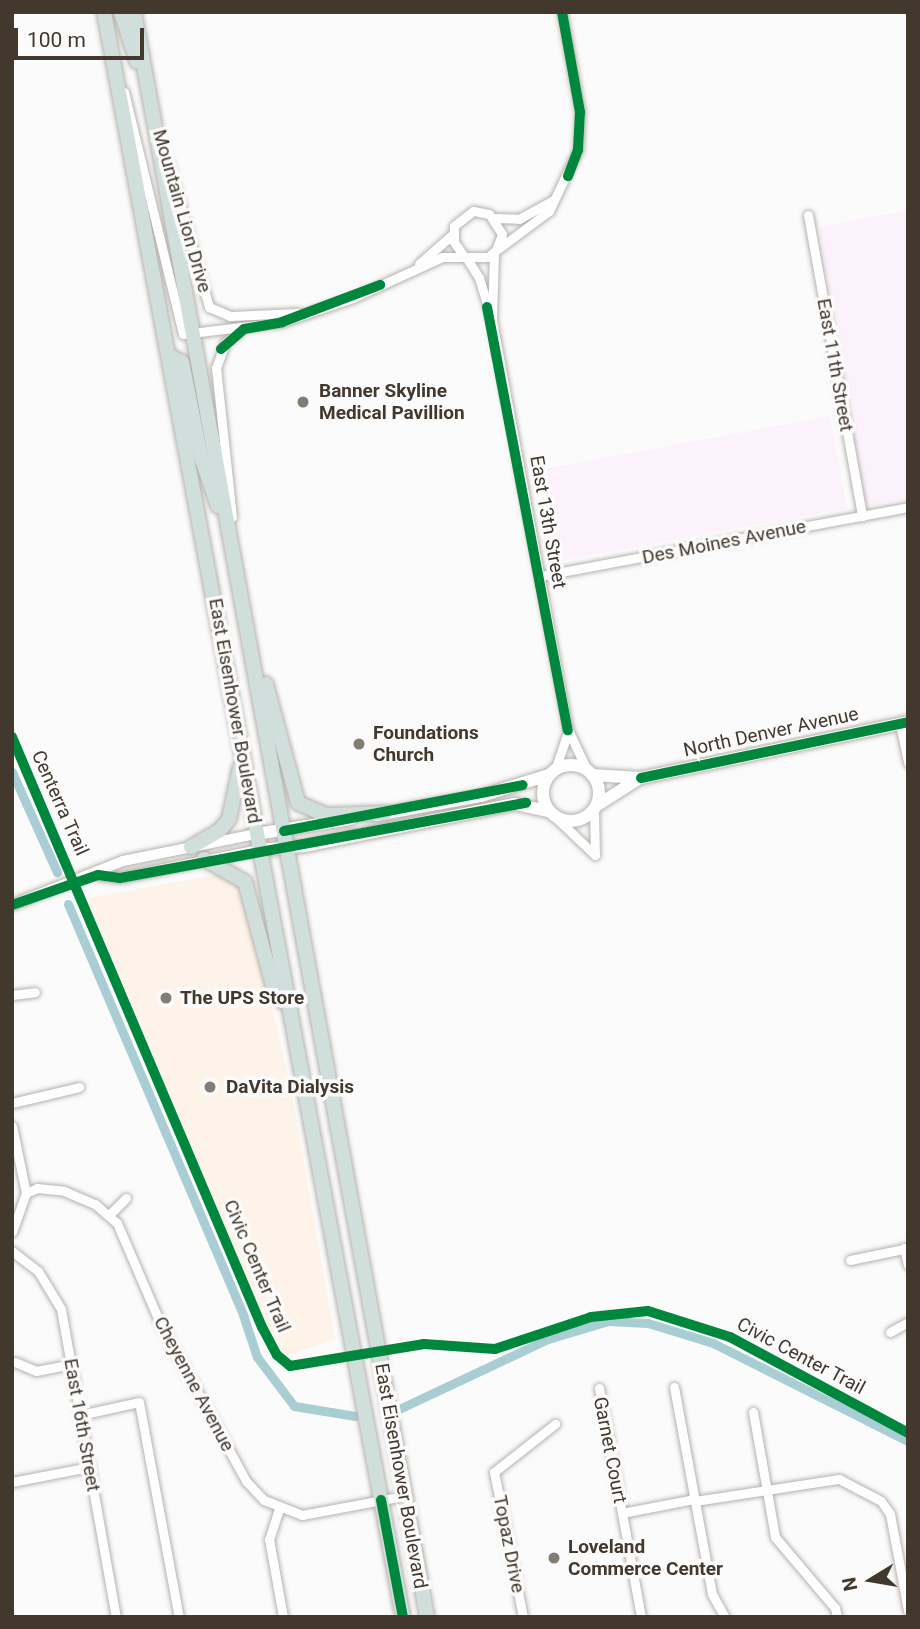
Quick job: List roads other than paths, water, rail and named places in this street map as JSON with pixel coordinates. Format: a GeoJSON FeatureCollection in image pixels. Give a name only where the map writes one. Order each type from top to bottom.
{"type":"FeatureCollection","features":[{"type":"Feature","properties":{"kind":"highway","name":"East Eisenhower Boulevard"},"geometry":{"type":"LineString","coordinates":[[104,12],[403,1617]]}},
{"type":"Feature","properties":{"kind":"highway"},"geometry":{"type":"LineString","coordinates":[[121,12],[152,107]]}},
{"type":"Feature","properties":{"kind":"highway","name":"East Eisenhower Boulevard"},"geometry":{"type":"LineString","coordinates":[[134,12],[427,1617]]}},
{"type":"Feature","properties":{"kind":"highway"},"geometry":{"type":"LineString","coordinates":[[170,356],[183,362],[201,457],[233,546],[294,798],[309,811],[326,815],[385,813]]}},
{"type":"Feature","properties":{"kind":"highway"},"geometry":{"type":"LineString","coordinates":[[191,847],[219,831],[235,803],[240,758],[232,696]]}},
{"type":"Feature","properties":{"kind":"highway"},"geometry":{"type":"LineString","coordinates":[[204,859],[245,882],[276,997],[287,1004]]}},
{"type":"Feature","properties":{"kind":"main road","name":"North Denver Avenue"},"geometry":{"type":"LineString","coordinates":[[590,773],[641,778],[904,723]]}},
{"type":"Feature","properties":{"kind":"main road"},"geometry":{"type":"LineString","coordinates":[[256,834],[481,796],[571,765],[590,773],[599,790],[595,807],[575,821],[515,804],[286,848],[260,850]]}},
{"type":"Feature","properties":{"kind":"main road"},"geometry":{"type":"LineString","coordinates":[[551,813],[543,797],[552,773]]}},
{"type":"Feature","properties":{"kind":"main road","name":"North Denver Avenue"},"geometry":{"type":"LineString","coordinates":[[595,807],[641,778]]}},
{"type":"Feature","properties":{"kind":"street"},"geometry":{"type":"LineString","coordinates":[[553,200],[519,219],[495,218],[481,211],[465,214],[453,234],[465,256],[481,260],[541,219],[553,200],[573,167],[580,136],[562,12]]}},
{"type":"Feature","properties":{"kind":"street"},"geometry":{"type":"LineString","coordinates":[[116,70],[129,105],[179,325],[183,334],[194,336]]}},
{"type":"Feature","properties":{"kind":"street","name":"Mountain Lion Drive"},"geometry":{"type":"LineString","coordinates":[[152,107],[209,307],[230,316],[299,313]]}},
{"type":"Feature","properties":{"kind":"street","name":"East 11th Street"},"geometry":{"type":"LineString","coordinates":[[808,215],[862,516]]}},
{"type":"Feature","properties":{"kind":"street"},"geometry":{"type":"LineString","coordinates":[[495,218],[502,234],[495,252]]}},
{"type":"Feature","properties":{"kind":"street","name":"Mountain Lion Drive"},"geometry":{"type":"LineString","coordinates":[[194,336],[282,322],[299,313],[353,298],[418,265],[453,234]]}},
{"type":"Feature","properties":{"kind":"street","name":"East 13th Street"},"geometry":{"type":"LineString","coordinates":[[492,320],[495,252]]}},
{"type":"Feature","properties":{"kind":"street","name":"Mountain Lion Drive"},"geometry":{"type":"LineString","coordinates":[[418,265],[465,256]]}},
{"type":"Feature","properties":{"kind":"street","name":"East 13th Street"},"geometry":{"type":"LineString","coordinates":[[465,256],[479,278],[492,320],[568,730],[590,773]]}},
{"type":"Feature","properties":{"kind":"street"},"geometry":{"type":"LineString","coordinates":[[233,546],[216,368],[225,343],[244,329]]}},
{"type":"Feature","properties":{"kind":"street","name":"Des Moines Avenue"},"geometry":{"type":"LineString","coordinates":[[540,576],[908,507]]}},
{"type":"Feature","properties":{"kind":"street"},"geometry":{"type":"LineString","coordinates":[[904,723],[908,763]]}},
{"type":"Feature","properties":{"kind":"street","name":"East 13th Street"},"geometry":{"type":"LineString","coordinates":[[552,773],[568,730]]}},
{"type":"Feature","properties":{"kind":"street"},"geometry":{"type":"LineString","coordinates":[[551,813],[595,855],[595,807]]}},
{"type":"Feature","properties":{"kind":"street"},"geometry":{"type":"LineString","coordinates":[[12,905],[98,875],[123,862],[256,834]]}},
{"type":"Feature","properties":{"kind":"street"},"geometry":{"type":"LineString","coordinates":[[98,875],[120,878],[204,859],[260,850]]}},
{"type":"Feature","properties":{"kind":"street"},"geometry":{"type":"LineString","coordinates":[[12,995],[35,992]]}},
{"type":"Feature","properties":{"kind":"street"},"geometry":{"type":"LineString","coordinates":[[12,1103],[79,1087]]}},
{"type":"Feature","properties":{"kind":"street"},"geometry":{"type":"LineString","coordinates":[[12,1126],[26,1193],[12,1231]]}},
{"type":"Feature","properties":{"kind":"street","name":"Cheyenne Avenue"},"geometry":{"type":"LineString","coordinates":[[26,1193],[37,1188],[64,1191],[109,1215],[124,1235],[162,1325],[246,1481],[279,1509]]}},
{"type":"Feature","properties":{"kind":"street"},"geometry":{"type":"LineString","coordinates":[[109,1215],[126,1198]]}},
{"type":"Feature","properties":{"kind":"street"},"geometry":{"type":"LineString","coordinates":[[850,1259],[906,1248],[908,1265]]}},
{"type":"Feature","properties":{"kind":"street","name":"East 16th Street"},"geometry":{"type":"LineString","coordinates":[[12,1251],[38,1271],[57,1299],[116,1617]]}},
{"type":"Feature","properties":{"kind":"street"},"geometry":{"type":"LineString","coordinates":[[890,1332],[908,1322]]}},
{"type":"Feature","properties":{"kind":"street"},"geometry":{"type":"LineString","coordinates":[[15,1362],[36,1371],[71,1364]]}},
{"type":"Feature","properties":{"kind":"street"},"geometry":{"type":"LineString","coordinates":[[674,1387],[712,1594],[725,1617]]}},
{"type":"Feature","properties":{"kind":"street","name":"Garnet Court"},"geometry":{"type":"LineString","coordinates":[[599,1388],[641,1617]]}},
{"type":"Feature","properties":{"kind":"street"},"geometry":{"type":"LineString","coordinates":[[80,1415],[139,1402],[179,1617]]}},
{"type":"Feature","properties":{"kind":"street"},"geometry":{"type":"LineString","coordinates":[[753,1412],[775,1537],[835,1608],[837,1617]]}},
{"type":"Feature","properties":{"kind":"street","name":"Topaz Drive"},"geometry":{"type":"LineString","coordinates":[[523,1617],[494,1472],[555,1424]]}},
{"type":"Feature","properties":{"kind":"street"},"geometry":{"type":"LineString","coordinates":[[12,1482],[89,1467]]}},
{"type":"Feature","properties":{"kind":"street"},"geometry":{"type":"LineString","coordinates":[[622,1513],[827,1477],[881,1501],[890,1514],[908,1610]]}},
{"type":"Feature","properties":{"kind":"street"},"geometry":{"type":"LineString","coordinates":[[283,1617],[269,1539],[279,1509],[302,1515],[404,1496]]}},
{"type":"Feature","properties":{"kind":"waterway"},"geometry":{"type":"LineString","coordinates":[[12,772],[57,872]]}},
{"type":"Feature","properties":{"kind":"waterway"},"geometry":{"type":"LineString","coordinates":[[68,904],[243,1315],[257,1357],[294,1406],[355,1416]]}},
{"type":"Feature","properties":{"kind":"waterway"},"geometry":{"type":"LineString","coordinates":[[399,1409],[548,1339],[608,1321],[648,1323],[713,1343],[908,1441]]}},
{"type":"Feature","properties":{"kind":"place","name":"Banner Skyline Medical Pavillion"},"geometry":{"type":"Point","coordinates":[303,402]}},
{"type":"Feature","properties":{"kind":"place","name":"Foundations Church"},"geometry":{"type":"Point","coordinates":[359,744]}},
{"type":"Feature","properties":{"kind":"place","name":"The UPS Store"},"geometry":{"type":"Point","coordinates":[166,998]}},
{"type":"Feature","properties":{"kind":"place","name":"DaVita Dialysis"},"geometry":{"type":"Point","coordinates":[210,1087]}},
{"type":"Feature","properties":{"kind":"place","name":"Loveland Commerce Center"},"geometry":{"type":"Point","coordinates":[554,1558]}}]}
